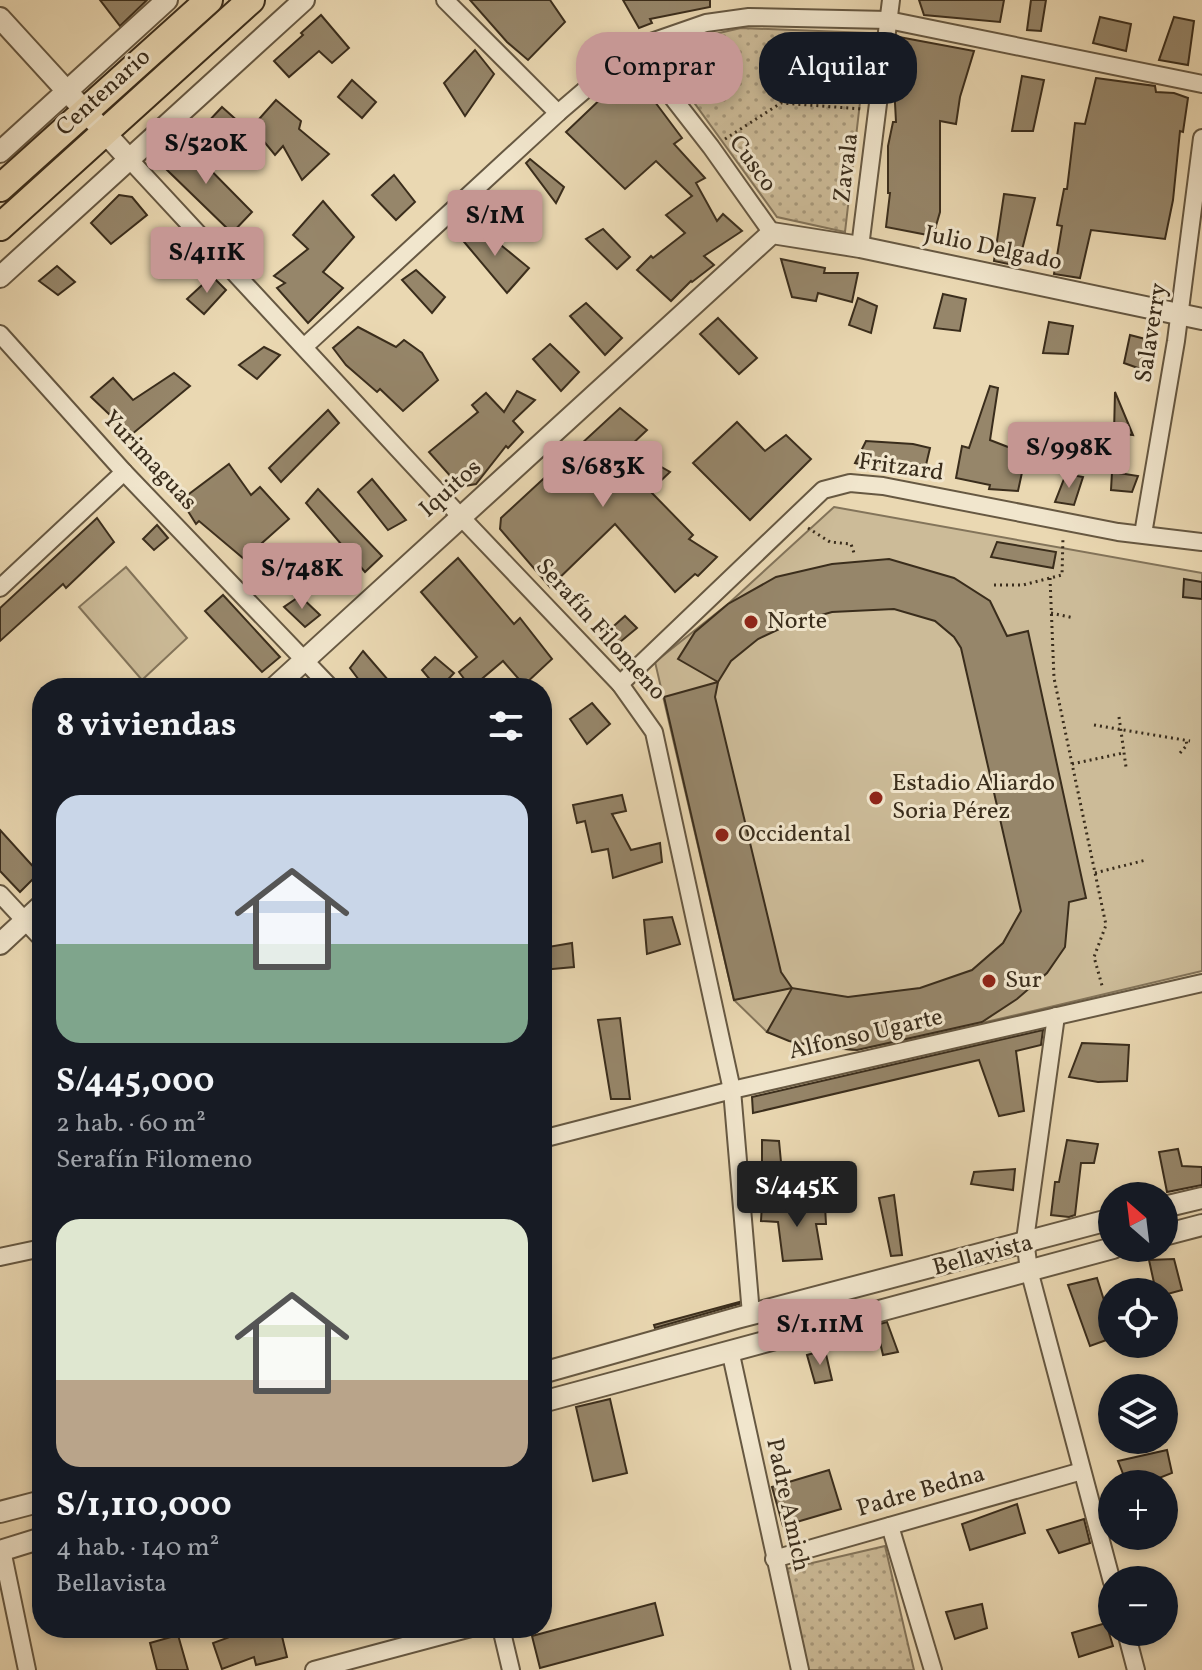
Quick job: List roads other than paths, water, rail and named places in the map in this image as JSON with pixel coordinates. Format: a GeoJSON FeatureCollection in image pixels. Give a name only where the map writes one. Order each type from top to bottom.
{"type":"FeatureCollection","features":[{"type":"Feature","properties":{"kind":"highway","name":"Centenario"},"geometry":{"type":"LineString","coordinates":[[0,188],[209,0]]}},
{"type":"Feature","properties":{"kind":"highway","name":"Centenario"},"geometry":{"type":"LineString","coordinates":[[0,227],[251,0]]}},
{"type":"Feature","properties":{"kind":"street"},"geometry":{"type":"LineString","coordinates":[[0,152],[167,0]]}},
{"type":"Feature","properties":{"kind":"street"},"geometry":{"type":"LineString","coordinates":[[0,277],[304,0]]}},
{"type":"Feature","properties":{"kind":"street"},"geometry":{"type":"LineString","coordinates":[[445,0],[558,113]]}},
{"type":"Feature","properties":{"kind":"street","name":"Zavala"},"geometry":{"type":"LineString","coordinates":[[860,247],[891,0]]}},
{"type":"Feature","properties":{"kind":"street"},"geometry":{"type":"LineString","coordinates":[[680,32],[706,23],[749,17],[888,20],[1202,84]]}},
{"type":"Feature","properties":{"kind":"street","name":"Serafín Filomeno"},"geometry":{"type":"LineString","coordinates":[[0,18],[460,516],[620,684],[654,732],[732,1090],[751,1314]]}},
{"type":"Feature","properties":{"kind":"street"},"geometry":{"type":"LineString","coordinates":[[304,347],[576,98]]}},
{"type":"Feature","properties":{"kind":"street","name":"Cusco"},"geometry":{"type":"LineString","coordinates":[[678,104],[772,233]]}},
{"type":"Feature","properties":{"kind":"street","name":"Salaverry"},"geometry":{"type":"LineString","coordinates":[[1143,534],[1180,316],[1202,138]]}},
{"type":"Feature","properties":{"kind":"street","name":"Julio Delgado"},"geometry":{"type":"LineString","coordinates":[[772,233],[860,247],[1202,319]]}},
{"type":"Feature","properties":{"kind":"street","name":"Iquitos"},"geometry":{"type":"LineString","coordinates":[[285,678],[772,233]]}},
{"type":"Feature","properties":{"kind":"street","name":"Yurimaguas"},"geometry":{"type":"LineString","coordinates":[[0,334],[124,472],[321,678]]}},
{"type":"Feature","properties":{"kind":"street"},"geometry":{"type":"LineString","coordinates":[[0,588],[124,472]]}},
{"type":"Feature","properties":{"kind":"street","name":"Fritzard"},"geometry":{"type":"LineString","coordinates":[[620,684],[823,490],[850,483],[883,486],[1065,522],[1202,542]]}},
{"type":"Feature","properties":{"kind":"street"},"geometry":{"type":"LineString","coordinates":[[0,894],[32,927]]}},
{"type":"Feature","properties":{"kind":"street"},"geometry":{"type":"LineString","coordinates":[[0,944],[32,914]]}},
{"type":"Feature","properties":{"kind":"street","name":"Alfonso Ugarte"},"geometry":{"type":"LineString","coordinates":[[552,1136],[732,1090],[1202,983]]}},
{"type":"Feature","properties":{"kind":"street"},"geometry":{"type":"LineString","coordinates":[[1056,1016],[1025,1240],[1029,1270],[1108,1566]]}},
{"type":"Feature","properties":{"kind":"street"},"geometry":{"type":"LineString","coordinates":[[1178,1204],[1202,1198]]}},
{"type":"Feature","properties":{"kind":"street","name":"Bellavista"},"geometry":{"type":"LineString","coordinates":[[552,1370],[1098,1222]]}},
{"type":"Feature","properties":{"kind":"street"},"geometry":{"type":"LineString","coordinates":[[1178,1231],[1202,1225]]}},
{"type":"Feature","properties":{"kind":"street"},"geometry":{"type":"LineString","coordinates":[[0,1257],[32,1250]]}},
{"type":"Feature","properties":{"kind":"street","name":"Bellavista"},"geometry":{"type":"LineString","coordinates":[[552,1399],[1098,1252]]}},
{"type":"Feature","properties":{"kind":"street","name":"Padre Amich"},"geometry":{"type":"LineString","coordinates":[[730,1350],[800,1670]]}},
{"type":"Feature","properties":{"kind":"street","name":"Padre Bedna"},"geometry":{"type":"LineString","coordinates":[[774,1559],[1082,1471]]}},
{"type":"Feature","properties":{"kind":"street"},"geometry":{"type":"LineString","coordinates":[[0,1512],[32,1504]]}},
{"type":"Feature","properties":{"kind":"street"},"geometry":{"type":"LineString","coordinates":[[890,1526],[933,1670]]}},
{"type":"Feature","properties":{"kind":"street"},"geometry":{"type":"LineString","coordinates":[[27,1670],[1,1550],[32,1541]]}},
{"type":"Feature","properties":{"kind":"street"},"geometry":{"type":"LineString","coordinates":[[314,1670],[434,1638]]}},
{"type":"Feature","properties":{"kind":"street"},"geometry":{"type":"LineString","coordinates":[[503,1638],[511,1670]]}},
{"type":"Feature","properties":{"kind":"street"},"geometry":{"type":"LineString","coordinates":[[1130,1646],[1136,1670]]}},
{"type":"Feature","properties":{"kind":"place","name":"Norte"},"geometry":{"type":"Point","coordinates":[751,622]}},
{"type":"Feature","properties":{"kind":"place","name":"Estadio Aliardo Soria Pérez"},"geometry":{"type":"Point","coordinates":[876,798]}},
{"type":"Feature","properties":{"kind":"place","name":"Occidental"},"geometry":{"type":"Point","coordinates":[722,835]}},
{"type":"Feature","properties":{"kind":"place","name":"Sur"},"geometry":{"type":"Point","coordinates":[989,981]}}]}
